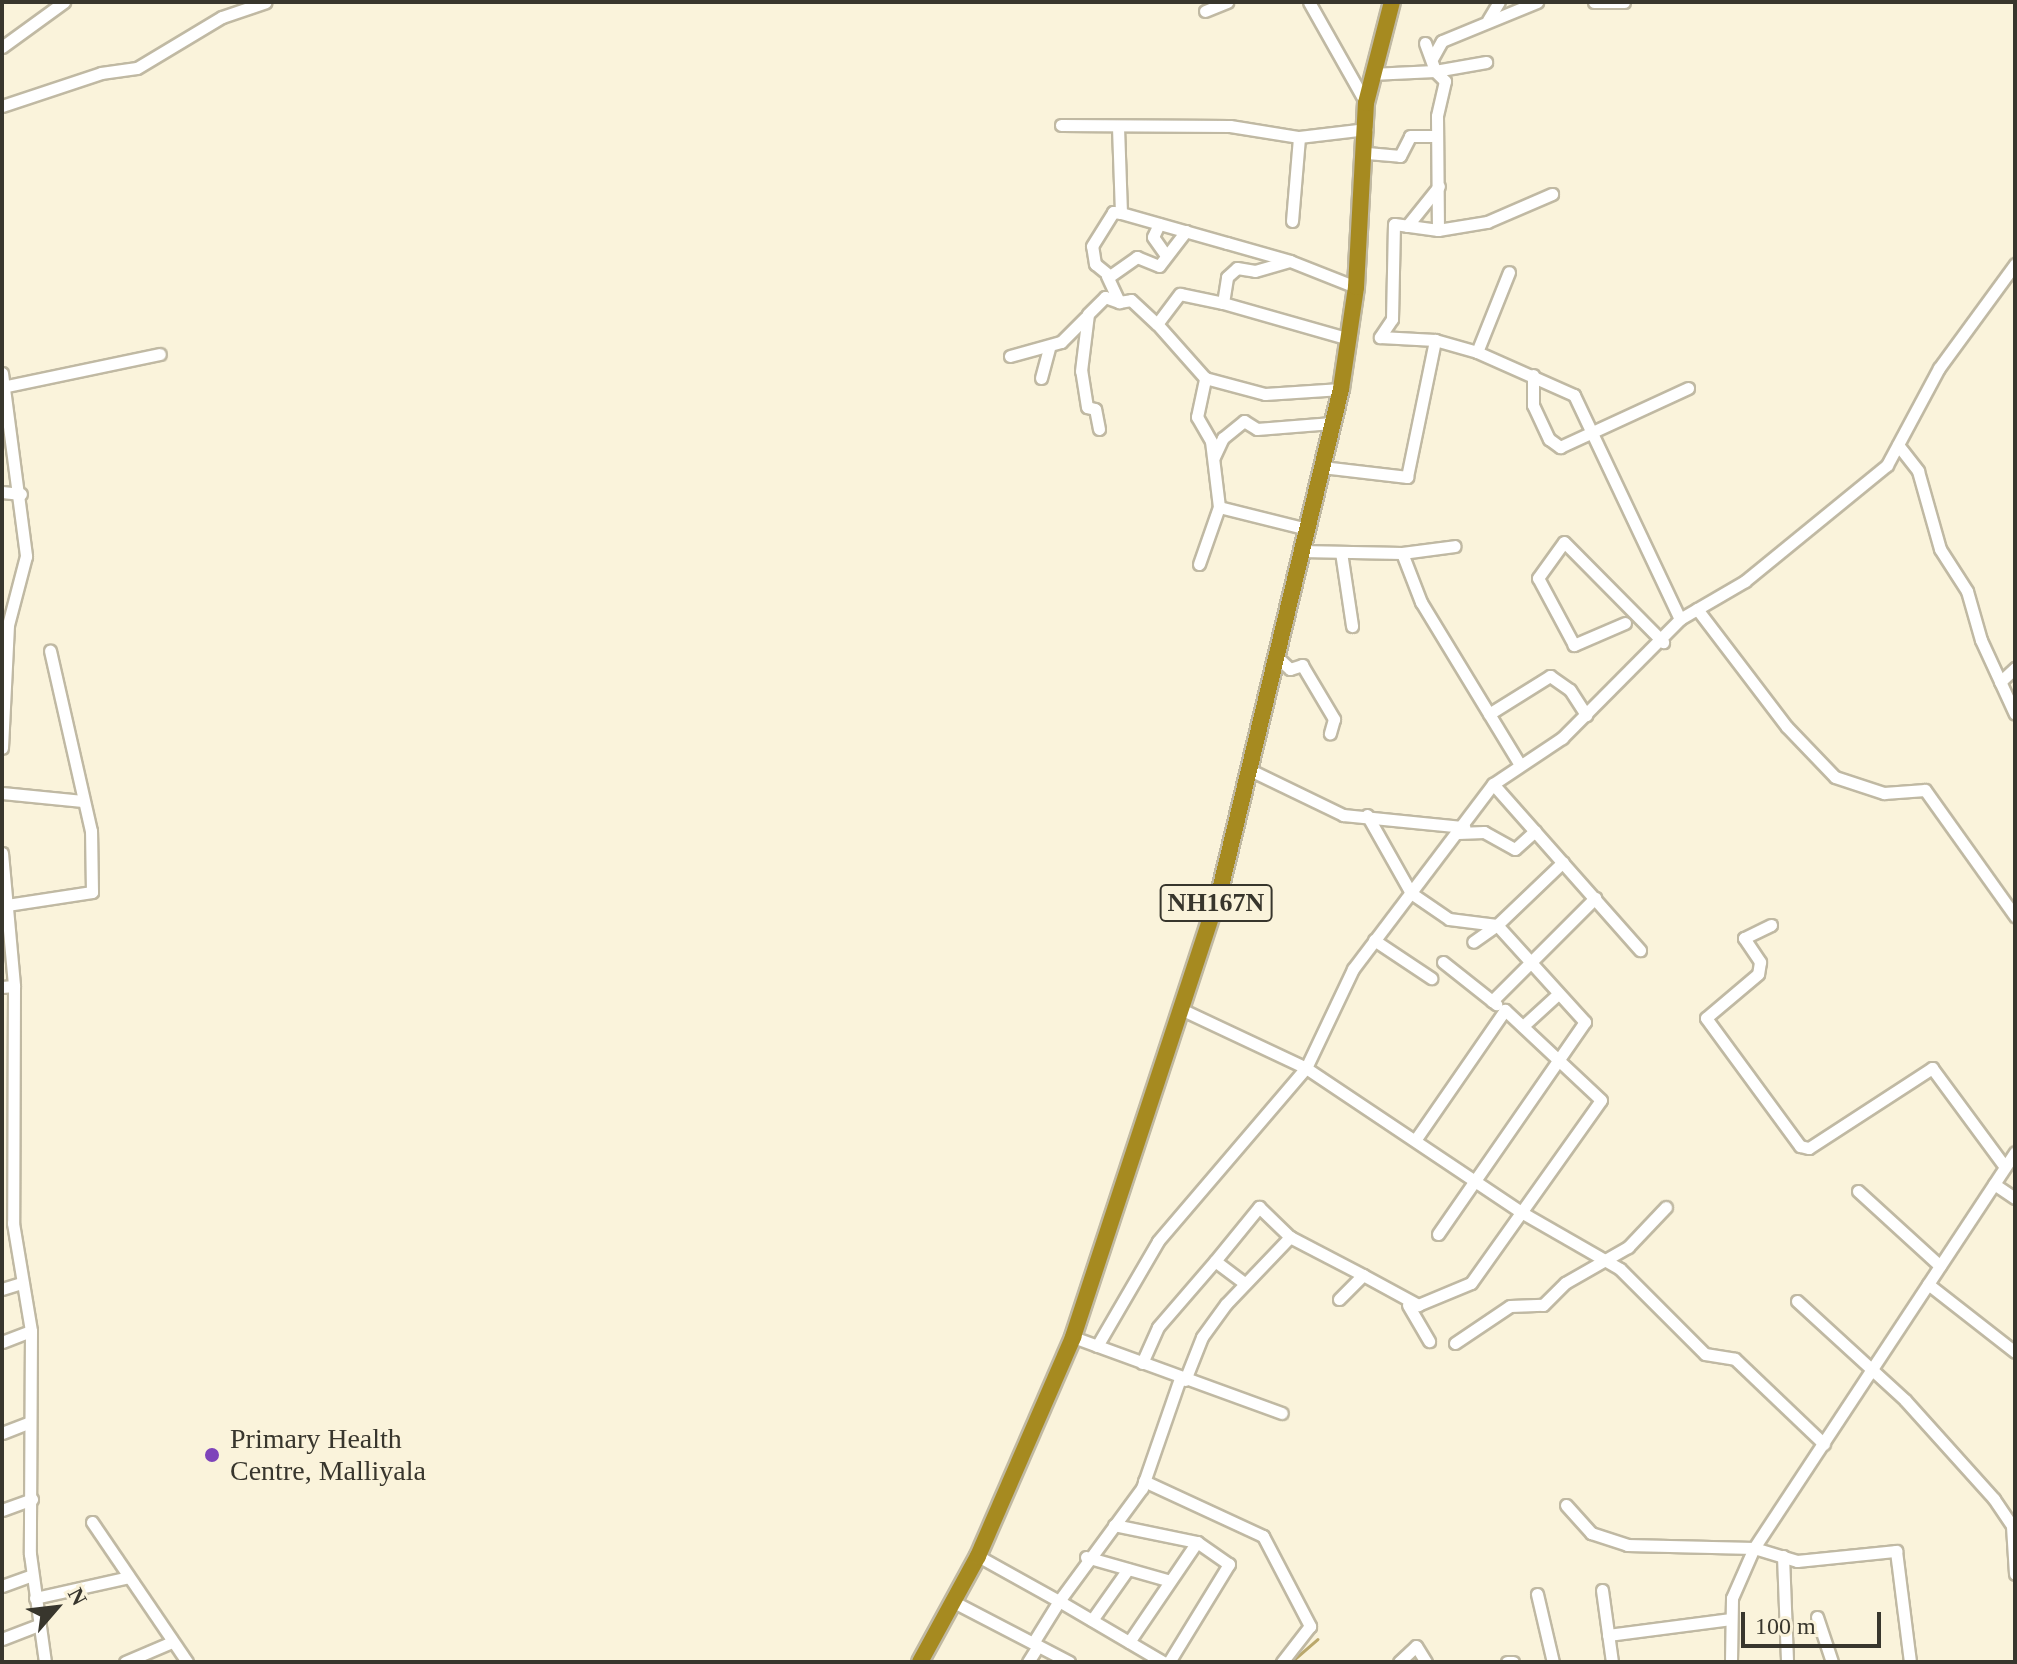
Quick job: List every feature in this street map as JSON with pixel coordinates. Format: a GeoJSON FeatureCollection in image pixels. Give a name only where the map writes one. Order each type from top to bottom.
{"type":"FeatureCollection","features":[{"type":"Feature","properties":{"kind":"highway","name":"NH167N"},"geometry":{"type":"LineString","coordinates":[[920,1662],[978,1556],[1073,1337],[1185,1011],[1341,389],[1356,287],[1367,153],[1366,103],[1392,2]]}},
{"type":"Feature","properties":{"kind":"street"},"geometry":{"type":"LineString","coordinates":[[2,47],[64,2]]}},
{"type":"Feature","properties":{"kind":"street"},"geometry":{"type":"LineString","coordinates":[[2,106],[101,73],[137,68],[222,17],[266,2]]}},
{"type":"Feature","properties":{"kind":"street"},"geometry":{"type":"LineString","coordinates":[[1205,11],[1227,2]]}},
{"type":"Feature","properties":{"kind":"street"},"geometry":{"type":"LineString","coordinates":[[1309,2],[1366,103]]}},
{"type":"Feature","properties":{"kind":"street"},"geometry":{"type":"LineString","coordinates":[[1488,20],[1499,2]]}},
{"type":"Feature","properties":{"kind":"street"},"geometry":{"type":"LineString","coordinates":[[1433,57],[1442,41],[1537,2]]}},
{"type":"Feature","properties":{"kind":"street"},"geometry":{"type":"LineString","coordinates":[[1594,2],[1624,2]]}},
{"type":"Feature","properties":{"kind":"street"},"geometry":{"type":"LineString","coordinates":[[1425,43],[1433,57],[1435,71],[1445,81],[1436,136],[1438,230]]}},
{"type":"Feature","properties":{"kind":"street"},"geometry":{"type":"LineString","coordinates":[[1371,74],[1435,71],[1486,62]]}},
{"type":"Feature","properties":{"kind":"street"},"geometry":{"type":"LineString","coordinates":[[1061,125],[1230,126],[1299,137],[1367,129]]}},
{"type":"Feature","properties":{"kind":"street"},"geometry":{"type":"LineString","coordinates":[[1118,127],[1121,213]]}},
{"type":"Feature","properties":{"kind":"street"},"geometry":{"type":"LineString","coordinates":[[1367,153],[1400,156],[1410,136],[1436,136]]}},
{"type":"Feature","properties":{"kind":"street"},"geometry":{"type":"LineString","coordinates":[[1292,221],[1299,137]]}},
{"type":"Feature","properties":{"kind":"street"},"geometry":{"type":"LineString","coordinates":[[1407,226],[1439,186]]}},
{"type":"Feature","properties":{"kind":"street"},"geometry":{"type":"LineString","coordinates":[[1552,194],[1487,222],[1438,230],[1394,224],[1392,319],[1380,337],[1435,340],[1477,352],[1574,395],[1595,432],[1680,619]]}},
{"type":"Feature","properties":{"kind":"street"},"geometry":{"type":"LineString","coordinates":[[1119,302],[1107,276],[1095,264],[1092,246],[1109,213],[1121,213],[1290,261],[1356,287]]}},
{"type":"Feature","properties":{"kind":"street"},"geometry":{"type":"LineString","coordinates":[[1159,224],[1155,248],[1165,254]]}},
{"type":"Feature","properties":{"kind":"street"},"geometry":{"type":"LineString","coordinates":[[1107,276],[1137,257],[1159,266],[1165,254],[1186,231]]}},
{"type":"Feature","properties":{"kind":"street"},"geometry":{"type":"LineString","coordinates":[[1223,303],[1227,277],[1237,268],[1255,271],[1290,261]]}},
{"type":"Feature","properties":{"kind":"street"},"geometry":{"type":"LineString","coordinates":[[1097,1346],[1158,1241],[1306,1068],[1353,969],[1493,784],[1586,715],[1663,642],[1680,619],[1804,537],[1887,465],[1939,368],[2015,264]]}},
{"type":"Feature","properties":{"kind":"street"},"geometry":{"type":"LineString","coordinates":[[1477,352],[1509,272]]}},
{"type":"Feature","properties":{"kind":"street"},"geometry":{"type":"LineString","coordinates":[[1157,324],[1180,294],[1349,339]]}},
{"type":"Feature","properties":{"kind":"street"},"geometry":{"type":"LineString","coordinates":[[1010,356],[1029,347],[1049,348],[1074,333],[1105,297],[1119,302],[1131,300],[1205,378],[1265,394],[1341,389]]}},
{"type":"Feature","properties":{"kind":"street"},"geometry":{"type":"LineString","coordinates":[[1088,314],[1081,371],[1087,407],[1095,409],[1099,429]]}},
{"type":"Feature","properties":{"kind":"street"},"geometry":{"type":"LineString","coordinates":[[1322,467],[1407,477],[1435,340]]}},
{"type":"Feature","properties":{"kind":"street"},"geometry":{"type":"LineString","coordinates":[[1041,378],[1049,348]]}},
{"type":"Feature","properties":{"kind":"street"},"geometry":{"type":"LineString","coordinates":[[7,386],[160,354]]}},
{"type":"Feature","properties":{"kind":"street"},"geometry":{"type":"LineString","coordinates":[[2,373],[7,386],[26,556],[8,625],[2,748]]}},
{"type":"Feature","properties":{"kind":"street"},"geometry":{"type":"LineString","coordinates":[[1533,375],[1533,405],[1553,445],[1595,432],[1688,388]]}},
{"type":"Feature","properties":{"kind":"street"},"geometry":{"type":"LineString","coordinates":[[1199,564],[1219,507],[1214,458],[1197,417],[1205,378]]}},
{"type":"Feature","properties":{"kind":"street"},"geometry":{"type":"LineString","coordinates":[[1214,458],[1223,438],[1244,421],[1257,429],[1332,423]]}},
{"type":"Feature","properties":{"kind":"street"},"geometry":{"type":"LineString","coordinates":[[1898,445],[1918,471],[1940,549],[1967,591],[2015,714]]}},
{"type":"Feature","properties":{"kind":"street"},"geometry":{"type":"LineString","coordinates":[[2,492],[21,494]]}},
{"type":"Feature","properties":{"kind":"street"},"geometry":{"type":"LineString","coordinates":[[1219,507],[1307,529]]}},
{"type":"Feature","properties":{"kind":"street"},"geometry":{"type":"LineString","coordinates":[[1625,623],[1574,645],[1538,578],[1564,542],[1663,642]]}},
{"type":"Feature","properties":{"kind":"street"},"geometry":{"type":"LineString","coordinates":[[1301,551],[1402,553],[1455,546]]}},
{"type":"Feature","properties":{"kind":"street"},"geometry":{"type":"LineString","coordinates":[[1341,552],[1352,626]]}},
{"type":"Feature","properties":{"kind":"street"},"geometry":{"type":"LineString","coordinates":[[1402,553],[1421,602],[1519,763]]}},
{"type":"Feature","properties":{"kind":"street"},"geometry":{"type":"LineString","coordinates":[[1697,609],[1787,727],[1835,777],[1884,793],[1925,790],[2015,916]]}},
{"type":"Feature","properties":{"kind":"street"},"geometry":{"type":"LineString","coordinates":[[5,898],[92,892],[91,831],[50,651]]}},
{"type":"Feature","properties":{"kind":"street"},"geometry":{"type":"LineString","coordinates":[[1276,656],[1290,669],[1302,665],[1334,719],[1330,733]]}},
{"type":"Feature","properties":{"kind":"street"},"geometry":{"type":"LineString","coordinates":[[2000,682],[2015,668]]}},
{"type":"Feature","properties":{"kind":"street"},"geometry":{"type":"LineString","coordinates":[[1489,714],[1550,676],[1570,690],[1586,715]]}},
{"type":"Feature","properties":{"kind":"street"},"geometry":{"type":"LineString","coordinates":[[1248,769],[1298,799],[1343,815],[1367,815],[1484,832],[1515,849],[1535,831]]}},
{"type":"Feature","properties":{"kind":"street"},"geometry":{"type":"LineString","coordinates":[[1493,784],[1640,950]]}},
{"type":"Feature","properties":{"kind":"street"},"geometry":{"type":"LineString","coordinates":[[2,793],[83,801]]}},
{"type":"Feature","properties":{"kind":"street"},"geometry":{"type":"LineString","coordinates":[[1367,815],[1411,893],[1449,919],[1497,925],[1585,1022],[1473,1177],[1438,1234]]}},
{"type":"Feature","properties":{"kind":"street"},"geometry":{"type":"LineString","coordinates":[[2,853],[8,986],[8,1225],[31,1331],[28,1423],[32,1575],[45,1662]]}},
{"type":"Feature","properties":{"kind":"street"},"geometry":{"type":"LineString","coordinates":[[1473,942],[1497,925],[1563,862]]}},
{"type":"Feature","properties":{"kind":"street"},"geometry":{"type":"LineString","coordinates":[[1492,1001],[1595,898]]}},
{"type":"Feature","properties":{"kind":"street"},"geometry":{"type":"LineString","coordinates":[[1771,925],[1744,938],[1760,962],[1758,974],[1706,1018],[1800,1146],[1820,1141],[1932,1068],[2005,1167]]}},
{"type":"Feature","properties":{"kind":"street"},"geometry":{"type":"LineString","coordinates":[[1374,940],[1431,978]]}},
{"type":"Feature","properties":{"kind":"street"},"geometry":{"type":"LineString","coordinates":[[1408,1305],[1471,1283],[1601,1100],[1561,1058],[1443,962]]}},
{"type":"Feature","properties":{"kind":"street"},"geometry":{"type":"LineString","coordinates":[[1523,1026],[1558,994]]}},
{"type":"Feature","properties":{"kind":"street"},"geometry":{"type":"LineString","coordinates":[[1416,1139],[1505,1010]]}},
{"type":"Feature","properties":{"kind":"street"},"geometry":{"type":"LineString","coordinates":[[1185,1011],[1306,1068],[1521,1212],[1606,1260],[1705,1354],[1735,1359],[1824,1444]]}},
{"type":"Feature","properties":{"kind":"street"},"geometry":{"type":"LineString","coordinates":[[1731,1662],[1732,1598],[1754,1548],[2015,1152]]}},
{"type":"Feature","properties":{"kind":"street"},"geometry":{"type":"LineString","coordinates":[[1994,1184],[2015,1198]]}},
{"type":"Feature","properties":{"kind":"street"},"geometry":{"type":"LineString","coordinates":[[1858,1191],[1940,1266]]}},
{"type":"Feature","properties":{"kind":"street"},"geometry":{"type":"LineString","coordinates":[[1142,1363],[1158,1327],[1259,1207],[1290,1237],[1363,1275],[1408,1305],[1429,1341]]}},
{"type":"Feature","properties":{"kind":"street"},"geometry":{"type":"LineString","coordinates":[[1455,1343],[1510,1306],[1543,1305],[1565,1283],[1606,1260],[1666,1207]]}},
{"type":"Feature","properties":{"kind":"street"},"geometry":{"type":"LineString","coordinates":[[1028,1662],[1086,1557],[1114,1525],[1144,1481],[1182,1379],[1202,1337],[1244,1283],[1290,1237]]}},
{"type":"Feature","properties":{"kind":"street"},"geometry":{"type":"LineString","coordinates":[[1215,1261],[1244,1283]]}},
{"type":"Feature","properties":{"kind":"street"},"geometry":{"type":"LineString","coordinates":[[1339,1299],[1363,1275]]}},
{"type":"Feature","properties":{"kind":"street"},"geometry":{"type":"LineString","coordinates":[[2,1289],[22,1283]]}},
{"type":"Feature","properties":{"kind":"street"},"geometry":{"type":"LineString","coordinates":[[1928,1284],[2015,1352]]}},
{"type":"Feature","properties":{"kind":"street"},"geometry":{"type":"LineString","coordinates":[[1797,1301],[1873,1369],[1994,1499],[2012,1526],[2015,1574]]}},
{"type":"Feature","properties":{"kind":"street"},"geometry":{"type":"LineString","coordinates":[[2,1342],[31,1331]]}},
{"type":"Feature","properties":{"kind":"street"},"geometry":{"type":"LineString","coordinates":[[1073,1337],[1282,1413]]}},
{"type":"Feature","properties":{"kind":"street"},"geometry":{"type":"LineString","coordinates":[[2,1433],[28,1423]]}},
{"type":"Feature","properties":{"kind":"street"},"geometry":{"type":"LineString","coordinates":[[1144,1481],[1246,1523],[1263,1536],[1310,1626],[1282,1662]]}},
{"type":"Feature","properties":{"kind":"street"},"geometry":{"type":"LineString","coordinates":[[2,1510],[32,1499]]}},
{"type":"Feature","properties":{"kind":"street"},"geometry":{"type":"LineString","coordinates":[[1566,1505],[1605,1541],[1754,1548],[1797,1561],[1896,1551],[1910,1662]]}},
{"type":"Feature","properties":{"kind":"street"},"geometry":{"type":"LineString","coordinates":[[92,1522],[187,1662]]}},
{"type":"Feature","properties":{"kind":"street"},"geometry":{"type":"LineString","coordinates":[[978,1556],[1166,1662],[1230,1566],[1197,1542],[1114,1525]]}},
{"type":"Feature","properties":{"kind":"street"},"geometry":{"type":"LineString","coordinates":[[1129,1642],[1197,1542]]}},
{"type":"Feature","properties":{"kind":"street"},"geometry":{"type":"LineString","coordinates":[[1783,1556],[1787,1662]]}},
{"type":"Feature","properties":{"kind":"street"},"geometry":{"type":"LineString","coordinates":[[1086,1557],[1170,1581]]}},
{"type":"Feature","properties":{"kind":"street"},"geometry":{"type":"LineString","coordinates":[[1092,1620],[1128,1569]]}},
{"type":"Feature","properties":{"kind":"street"},"geometry":{"type":"LineString","coordinates":[[2,1586],[32,1575]]}},
{"type":"Feature","properties":{"kind":"street"},"geometry":{"type":"LineString","coordinates":[[35,1598],[129,1577]]}},
{"type":"Feature","properties":{"kind":"street"},"geometry":{"type":"LineString","coordinates":[[1602,1590],[1612,1662]]}},
{"type":"Feature","properties":{"kind":"street"},"geometry":{"type":"LineString","coordinates":[[1537,1594],[1553,1662]]}},
{"type":"Feature","properties":{"kind":"street"},"geometry":{"type":"LineString","coordinates":[[952,1601],[1069,1662]]}},
{"type":"Feature","properties":{"kind":"street"},"geometry":{"type":"LineString","coordinates":[[1817,1617],[1832,1662]]}},
{"type":"Feature","properties":{"kind":"street"},"geometry":{"type":"LineString","coordinates":[[1608,1635],[1731,1619]]}},
{"type":"Feature","properties":{"kind":"street"},"geometry":{"type":"LineString","coordinates":[[2,1639],[39,1625]]}},
{"type":"Feature","properties":{"kind":"street"},"geometry":{"type":"LineString","coordinates":[[125,1662],[172,1642]]}},
{"type":"Feature","properties":{"kind":"street"},"geometry":{"type":"LineString","coordinates":[[1399,1662],[1416,1646],[1426,1662]]}},
{"type":"Feature","properties":{"kind":"waterway"},"geometry":{"type":"LineString","coordinates":[[1291,1662],[1317,1639]]}},
{"type":"Feature","properties":{"kind":"place","name":"Primary Health Centre, Malliyala"},"geometry":{"type":"Point","coordinates":[212,1455]}}]}
